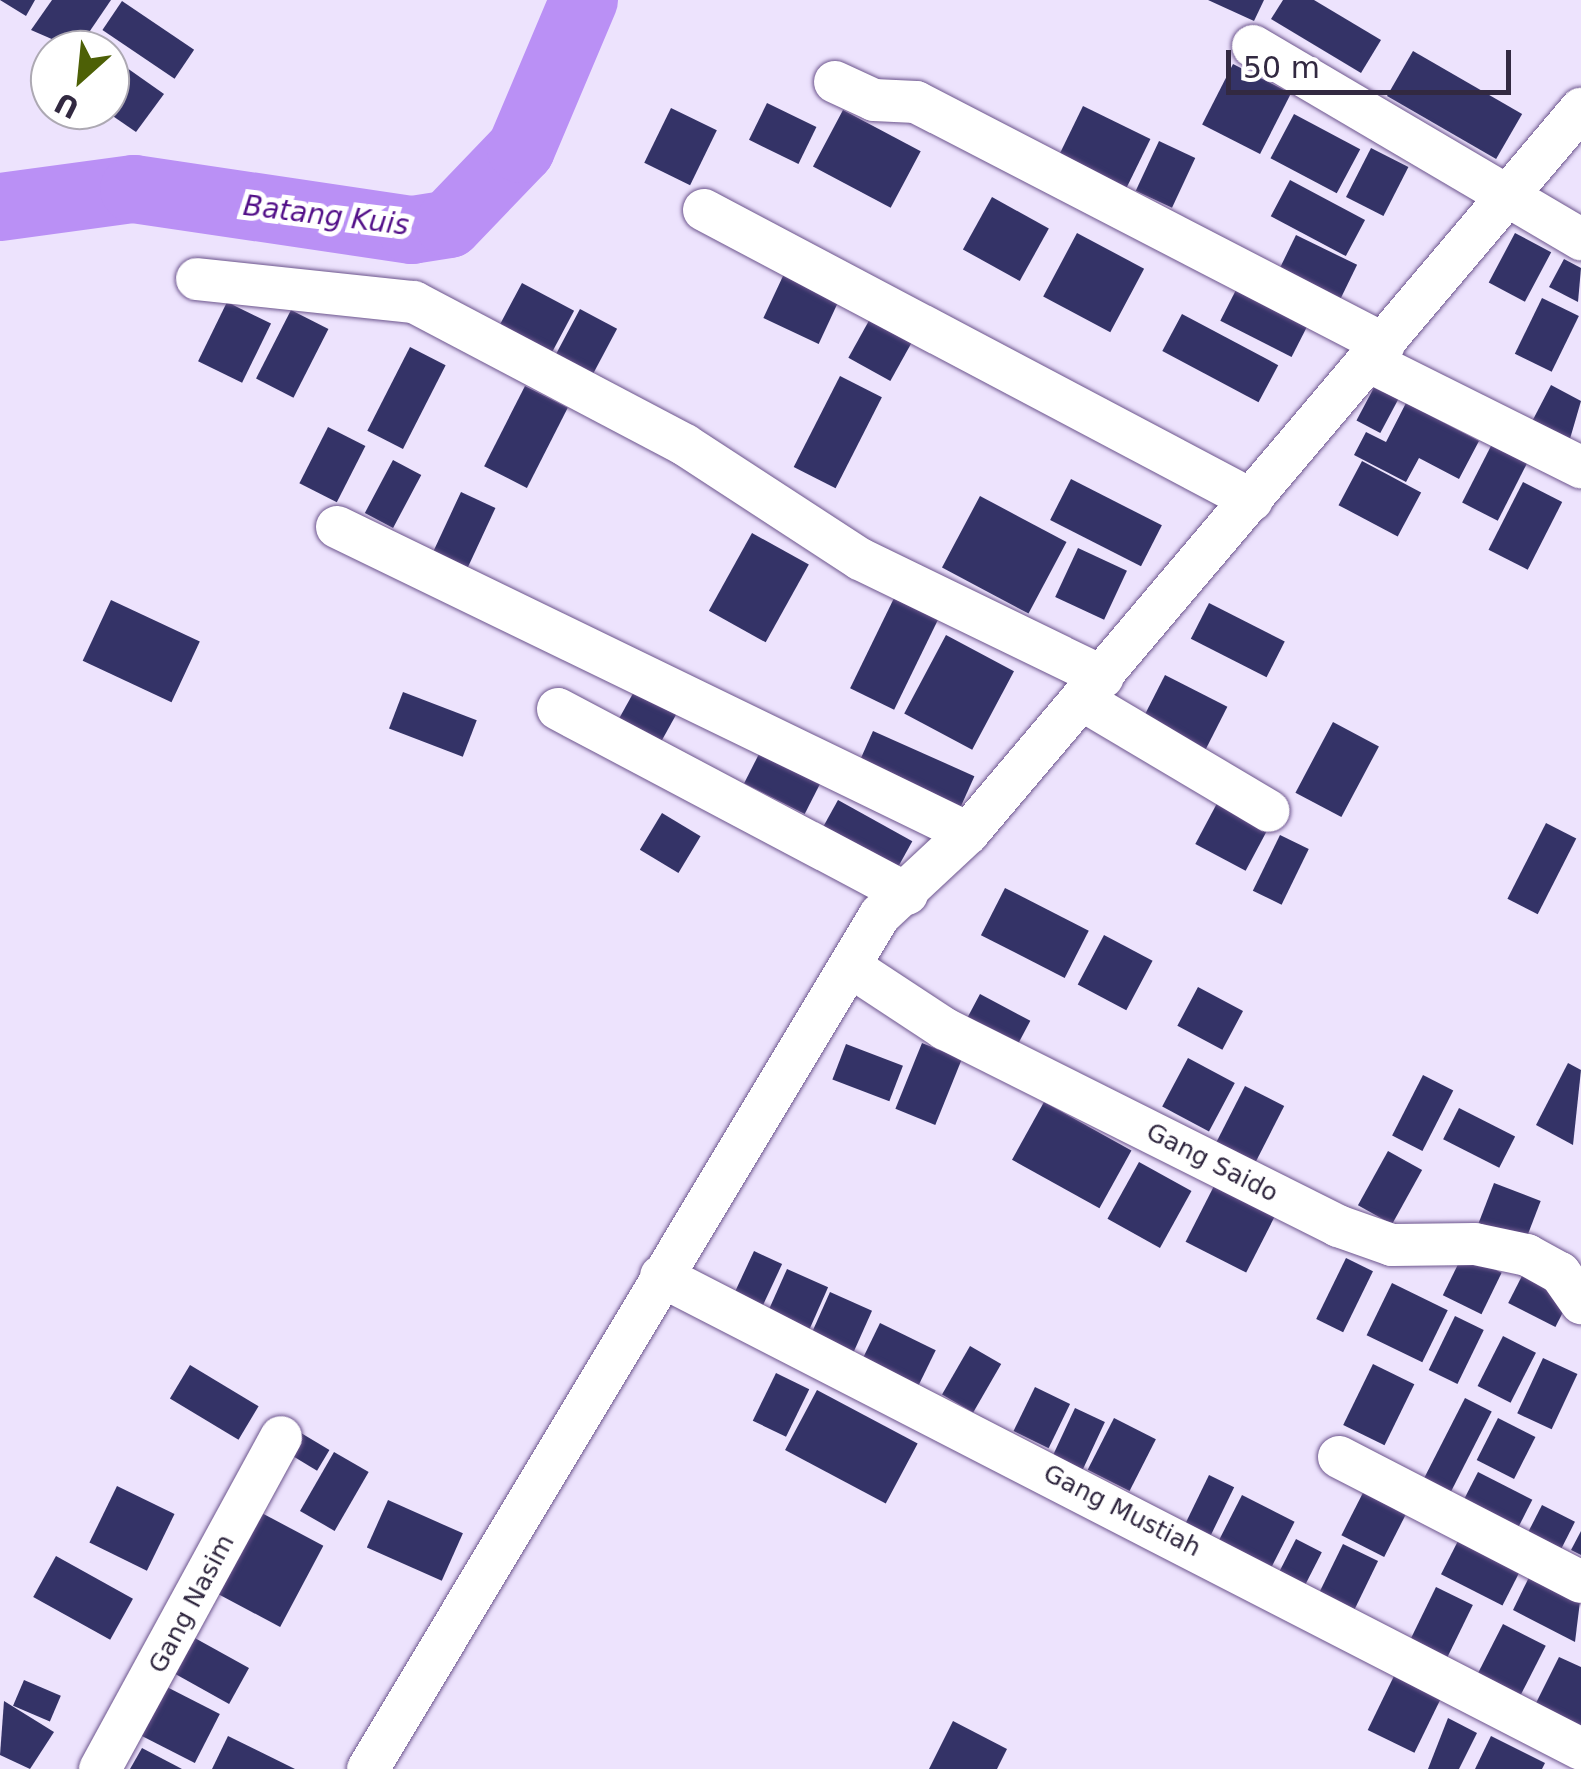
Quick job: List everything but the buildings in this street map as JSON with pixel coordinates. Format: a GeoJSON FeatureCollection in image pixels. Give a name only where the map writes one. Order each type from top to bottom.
{"type":"FeatureCollection","features":[{"type":"Feature","properties":{"kind":"street"},"geometry":{"type":"LineString","coordinates":[[1253,46],[1503,196],[1581,238]]}},
{"type":"Feature","properties":{"kind":"street"},"geometry":{"type":"LineString","coordinates":[[836,82],[874,100],[916,102],[1581,467]]}},
{"type":"Feature","properties":{"kind":"street"},"geometry":{"type":"LineString","coordinates":[[368,1769],[661,1276],[854,969],[880,916],[968,833],[1377,353],[1503,196],[1581,110]]}},
{"type":"Feature","properties":{"kind":"street"},"geometry":{"type":"LineString","coordinates":[[704,210],[1252,500]]}},
{"type":"Feature","properties":{"kind":"street"},"geometry":{"type":"LineString","coordinates":[[197,279],[414,302],[685,446],[860,560],[1092,689],[1269,811]]}},
{"type":"Feature","properties":{"kind":"street"},"geometry":{"type":"LineString","coordinates":[[337,527],[968,833]]}},
{"type":"Feature","properties":{"kind":"street"},"geometry":{"type":"LineString","coordinates":[[558,710],[907,894]]}},
{"type":"Feature","properties":{"kind":"street","name":"Gang Saido"},"geometry":{"type":"LineString","coordinates":[[854,969],[945,1029],[1338,1226],[1392,1246],[1475,1244],[1527,1256],[1560,1274],[1581,1303]]}},
{"type":"Feature","properties":{"kind":"street","name":"Gang Mustiah"},"geometry":{"type":"LineString","coordinates":[[661,1276],[1581,1748]]}},
{"type":"Feature","properties":{"kind":"street","name":"Gang Nasim"},"geometry":{"type":"LineString","coordinates":[[100,1769],[280,1437]]}},
{"type":"Feature","properties":{"kind":"street"},"geometry":{"type":"LineString","coordinates":[[1338,1457],[1581,1582]]}},
{"type":"Feature","properties":{"kind":"waterway","name":"Batang Kuis"},"geometry":{"type":"LineString","coordinates":[[0,207],[134,189],[412,230],[449,224],[521,149],[584,0]]}}]}
